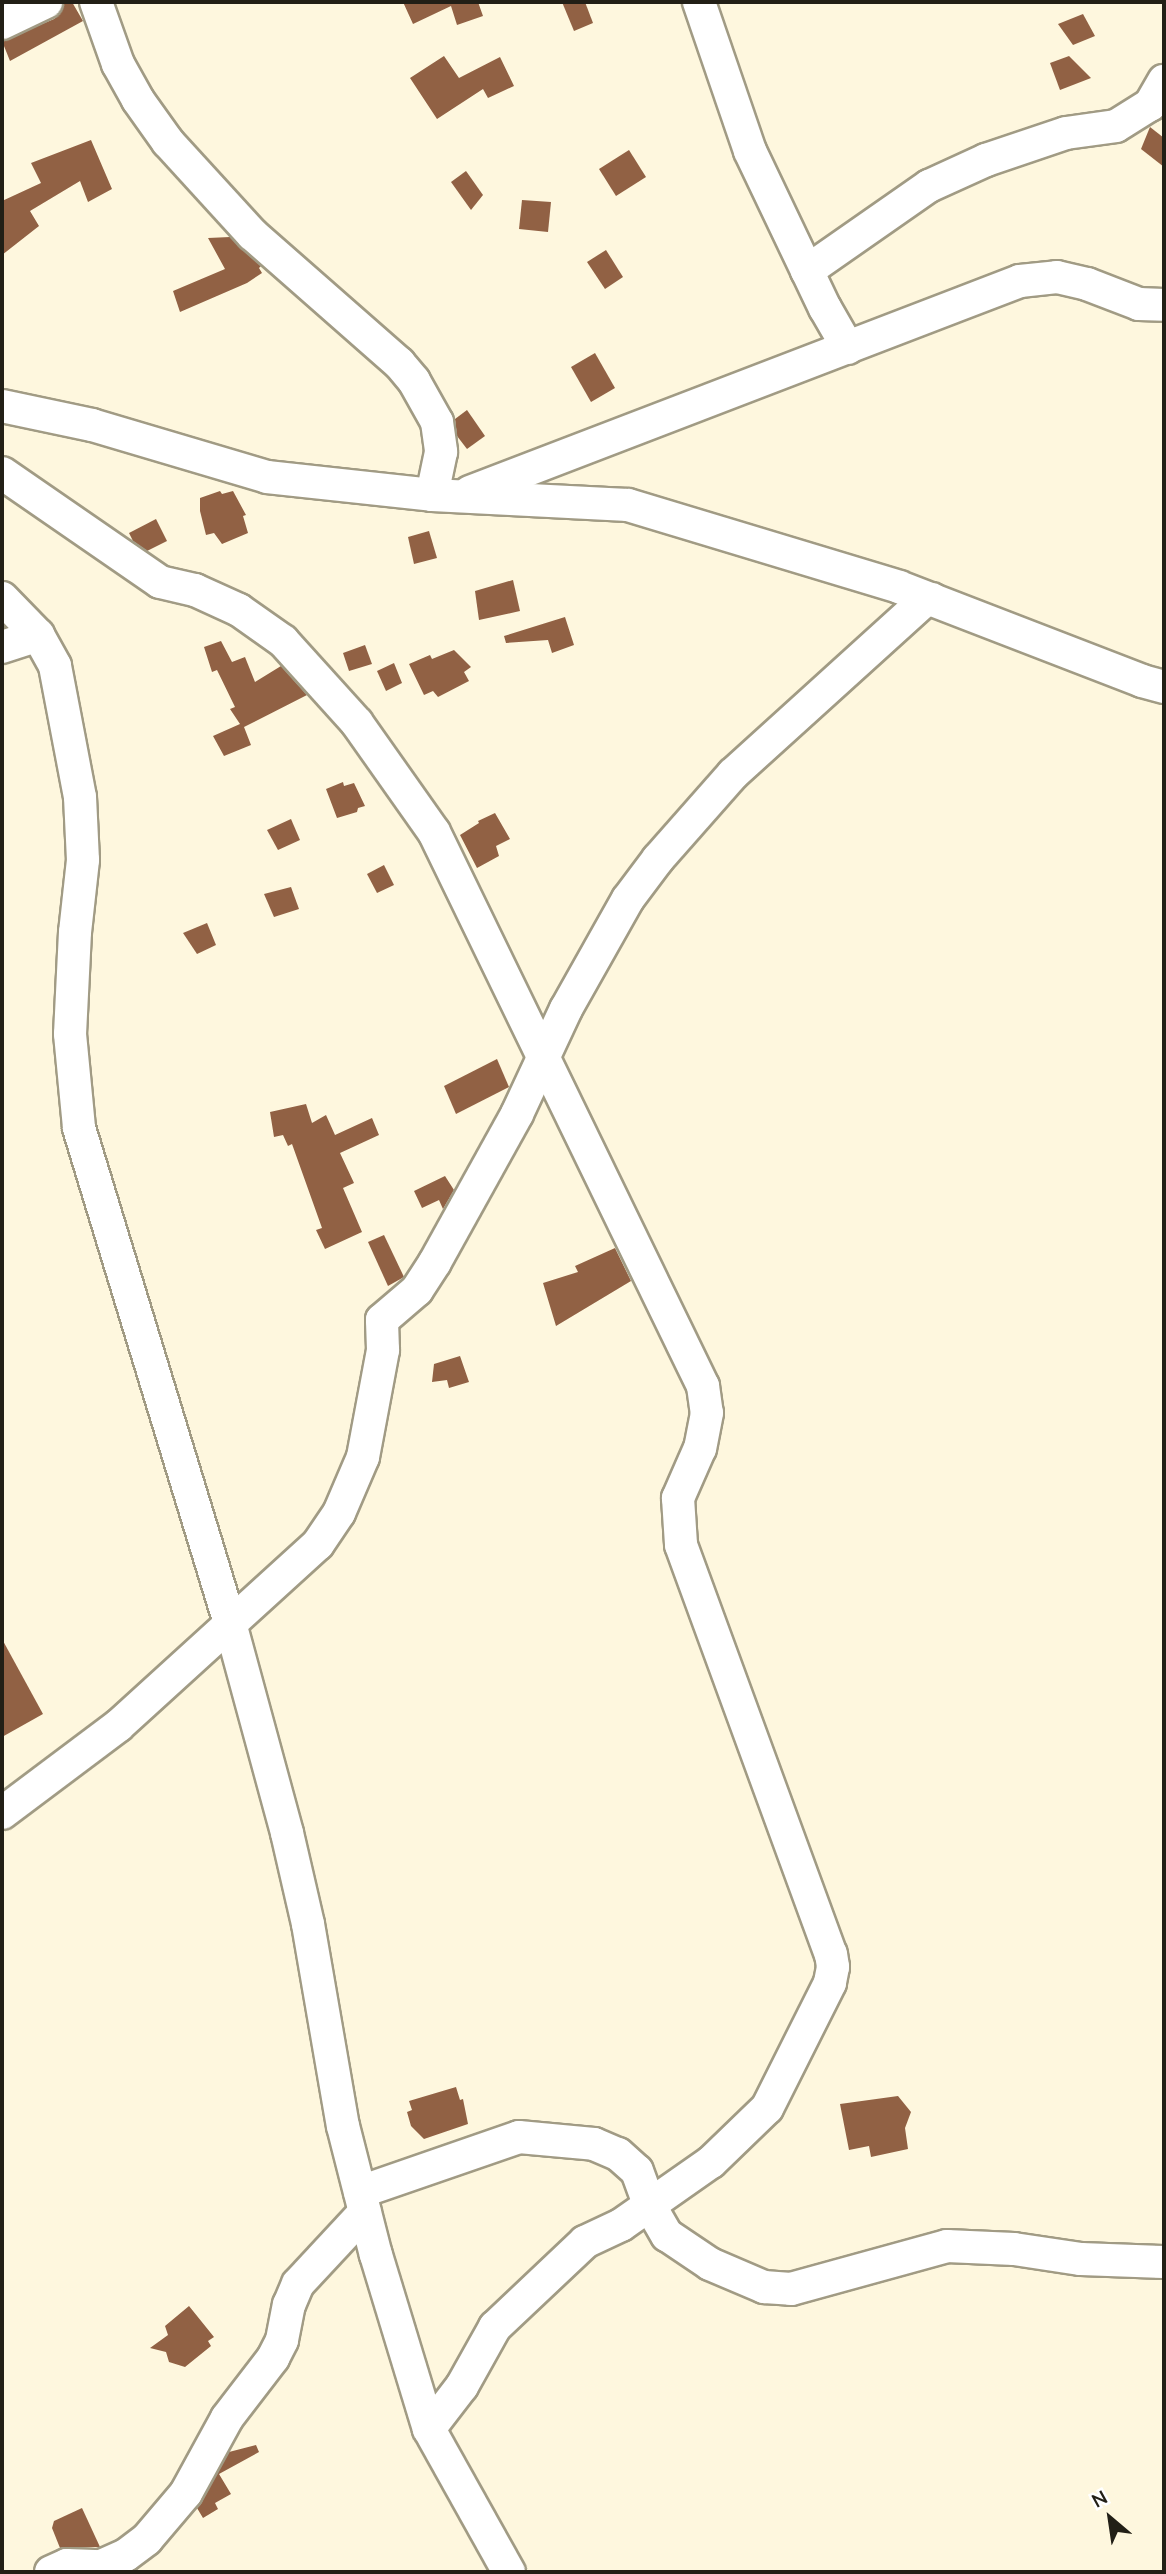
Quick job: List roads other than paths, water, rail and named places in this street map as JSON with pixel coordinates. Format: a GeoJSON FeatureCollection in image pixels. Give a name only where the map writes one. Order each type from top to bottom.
{"type":"FeatureCollection","features":[{"type":"Feature","properties":{"kind":"street"},"geometry":{"type":"LineString","coordinates":[[2,23],[46,2]]}},
{"type":"Feature","properties":{"kind":"street"},"geometry":{"type":"LineString","coordinates":[[96,2],[118,64],[138,100],[168,142],[252,234],[399,363],[414,381],[437,422],[446,496]]}},
{"type":"Feature","properties":{"kind":"street"},"geometry":{"type":"LineString","coordinates":[[699,2],[750,151],[807,271],[849,348]]}},
{"type":"Feature","properties":{"kind":"street"},"geometry":{"type":"LineString","coordinates":[[807,271],[929,186],[986,160],[1066,132],[1115,127],[1150,105],[1164,81]]}},
{"type":"Feature","properties":{"kind":"street"},"geometry":{"type":"LineString","coordinates":[[446,496],[849,348],[1020,281],[1058,277],[1087,284],[1139,304],[1164,305]]}},
{"type":"Feature","properties":{"kind":"street"},"geometry":{"type":"LineString","coordinates":[[2,406],[92,425],[267,477],[446,496],[628,505],[932,599],[1142,681],[1164,687]]}},
{"type":"Feature","properties":{"kind":"street"},"geometry":{"type":"LineString","coordinates":[[2,473],[160,582],[195,590],[239,610],[283,641],[357,723],[435,832],[703,1386],[707,1412],[699,1448],[678,1498],[681,1545],[831,1954],[833,1967],[830,1983],[767,2108],[711,2162],[621,2225],[585,2242],[495,2327],[462,2386],[429,2429]]}},
{"type":"Feature","properties":{"kind":"street"},"geometry":{"type":"LineString","coordinates":[[2,598],[38,635],[55,666],[80,797],[83,860],[75,932],[70,1034],[79,1128],[230,1623],[308,1924],[343,2126],[429,2429],[509,2572]]}},
{"type":"Feature","properties":{"kind":"street"},"geometry":{"type":"LineString","coordinates":[[2,1813],[118,1726],[309,1553],[340,1513],[363,1457],[383,1350],[382,1320],[417,1290],[435,1262],[545,1060],[566,1009],[604,939],[658,859],[733,774],[925,600],[932,599]]}},
{"type":"Feature","properties":{"kind":"street"},"geometry":{"type":"LineString","coordinates":[[2,647],[38,635]]}},
{"type":"Feature","properties":{"kind":"street"},"geometry":{"type":"LineString","coordinates":[[51,2572],[67,2564],[101,2566],[126,2555],[147,2539],[186,2493],[227,2418],[273,2358],[282,2340],[289,2305],[298,2284],[363,2202],[519,2137],[594,2144],[618,2154],[637,2171],[650,2206],[667,2235],[684,2249],[710,2264],[764,2287],[791,2289],[947,2246],[1014,2249],[1080,2259],[1164,2262]]}}]}
